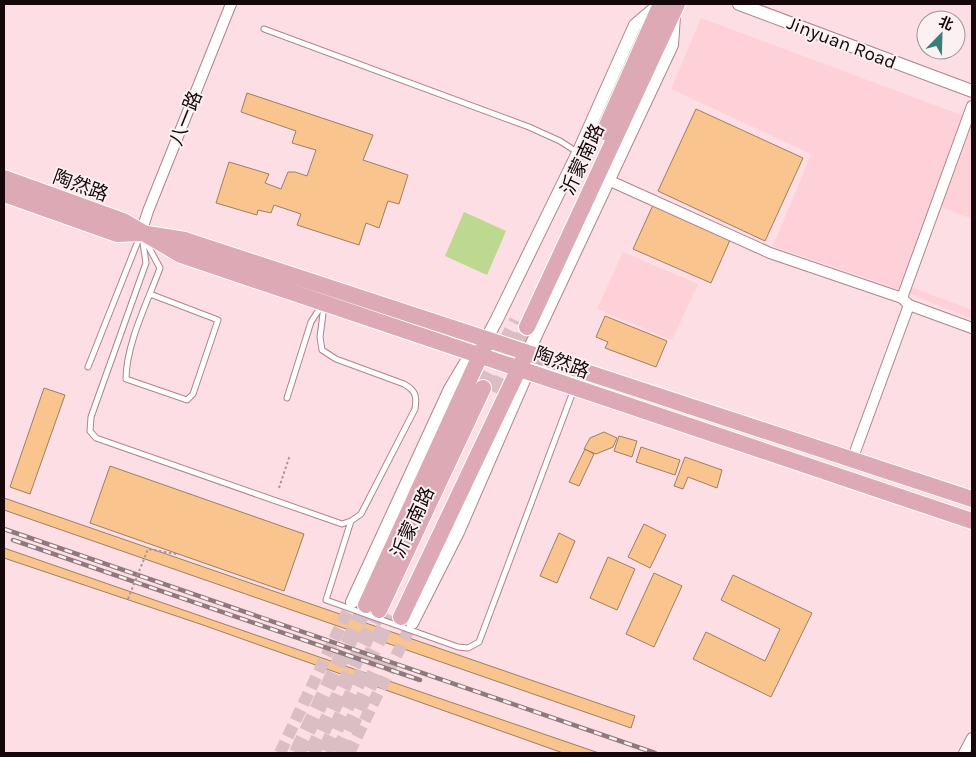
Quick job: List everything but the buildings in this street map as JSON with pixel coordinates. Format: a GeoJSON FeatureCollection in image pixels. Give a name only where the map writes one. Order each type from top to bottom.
{"type":"FeatureCollection","features":[{"type":"Feature","properties":{"kind":"main road","name":"沂蒙南路"},"geometry":{"type":"LineString","coordinates":[[522,324],[668,5]]}},
{"type":"Feature","properties":{"kind":"main road","name":"陶然路"},"geometry":{"type":"LineString","coordinates":[[4,178],[123,221],[181,255],[972,522]]}},
{"type":"Feature","properties":{"kind":"main road","name":"陶然路"},"geometry":{"type":"LineString","coordinates":[[4,194],[117,234],[141,233],[185,240],[972,499]]}},
{"type":"Feature","properties":{"kind":"main road"},"geometry":{"type":"LineString","coordinates":[[383,612],[477,354],[487,338]]}},
{"type":"Feature","properties":{"kind":"main road"},"geometry":{"type":"LineString","coordinates":[[383,612],[523,369],[528,352]]}},
{"type":"Feature","properties":{"kind":"main road","name":"沂蒙南路"},"geometry":{"type":"LineString","coordinates":[[383,612],[489,390]]}},
{"type":"Feature","properties":{"kind":"street","name":"八一路"},"geometry":{"type":"LineString","coordinates":[[141,233],[148,211],[231,4]]}},
{"type":"Feature","properties":{"kind":"street","name":"Jinyuan Road"},"geometry":{"type":"LineString","coordinates":[[739,4],[972,91]]}},
{"type":"Feature","properties":{"kind":"street"},"geometry":{"type":"LineString","coordinates":[[487,338],[578,153],[635,26],[668,5],[672,45],[528,352]]}},
{"type":"Feature","properties":{"kind":"street"},"geometry":{"type":"LineString","coordinates":[[852,460],[972,106]]}},
{"type":"Feature","properties":{"kind":"street"},"geometry":{"type":"LineString","coordinates":[[608,180],[770,253],[972,328]]}},
{"type":"Feature","properties":{"kind":"street"},"geometry":{"type":"LineString","coordinates":[[964,753],[972,738]]}},
{"type":"Feature","properties":{"kind":"lane"},"geometry":{"type":"LineString","coordinates":[[264,28],[529,127],[560,141],[578,153]]}},
{"type":"Feature","properties":{"kind":"lane"},"geometry":{"type":"LineString","coordinates":[[141,233],[160,268],[150,294],[126,362],[126,378],[187,400],[193,394],[218,320],[150,294]]}},
{"type":"Feature","properties":{"kind":"lane"},"geometry":{"type":"LineString","coordinates":[[88,367],[141,233]]}},
{"type":"Feature","properties":{"kind":"lane"},"geometry":{"type":"LineString","coordinates":[[141,233],[146,263],[91,417],[90,431],[96,438],[323,519],[342,524],[351,521],[360,514],[415,409],[417,397],[413,389],[404,384],[336,359],[322,350],[320,337],[324,303]]}},
{"type":"Feature","properties":{"kind":"lane"},"geometry":{"type":"LineString","coordinates":[[287,398],[311,322],[324,303]]}},
{"type":"Feature","properties":{"kind":"lane"},"geometry":{"type":"LineString","coordinates":[[351,521],[326,600],[458,647],[468,648],[479,642],[574,388]]}},
{"type":"Feature","properties":{"kind":"path"},"geometry":{"type":"LineString","coordinates":[[279,488],[290,455]]}},
{"type":"Feature","properties":{"kind":"path"},"geometry":{"type":"LineString","coordinates":[[128,599],[148,549],[176,554]]}},
{"type":"Feature","properties":{"kind":"shaded area"},"geometry":{"type":"Polygon","coordinates":[[[701,18],[972,119],[972,219],[936,205],[906,285],[972,310],[972,319],[898,289],[773,246],[811,154],[671,89],[701,18]]]}},
{"type":"Feature","properties":{"kind":"shaded area"},"geometry":{"type":"Polygon","coordinates":[[[623,252],[698,284],[672,340],[597,309],[623,252]]]}},
{"type":"Feature","properties":{"kind":"green space"},"geometry":{"type":"Polygon","coordinates":[[[464,212],[506,231],[487,275],[445,256],[464,212]]]}},
{"type":"Feature","properties":{"kind":"tunnel"},"geometry":{"type":"LineString","coordinates":[[483,388],[517,321]]}},
{"type":"Feature","properties":{"kind":"tunnel"},"geometry":{"type":"LineString","coordinates":[[496,393],[527,327]]}},
{"type":"Feature","properties":{"kind":"tunnel"},"geometry":{"type":"LineString","coordinates":[[280,753],[352,602]]}},
{"type":"Feature","properties":{"kind":"tunnel"},"geometry":{"type":"LineString","coordinates":[[297,753],[366,605]]}},
{"type":"Feature","properties":{"kind":"tunnel"},"geometry":{"type":"LineString","coordinates":[[312,753],[379,610]]}},
{"type":"Feature","properties":{"kind":"tunnel"},"geometry":{"type":"LineString","coordinates":[[325,751],[390,615]]}},
{"type":"Feature","properties":{"kind":"tunnel"},"geometry":{"type":"LineString","coordinates":[[349,753],[412,623]]}},
{"type":"Feature","properties":{"kind":"tunnel"},"geometry":{"type":"LineString","coordinates":[[338,753],[381,660]]}},
{"type":"Feature","properties":{"kind":"railway"},"geometry":{"type":"LineString","coordinates":[[4,529],[655,753]]}},
{"type":"Feature","properties":{"kind":"railway"},"geometry":{"type":"LineString","coordinates":[[13,540],[420,680]]}}]}
